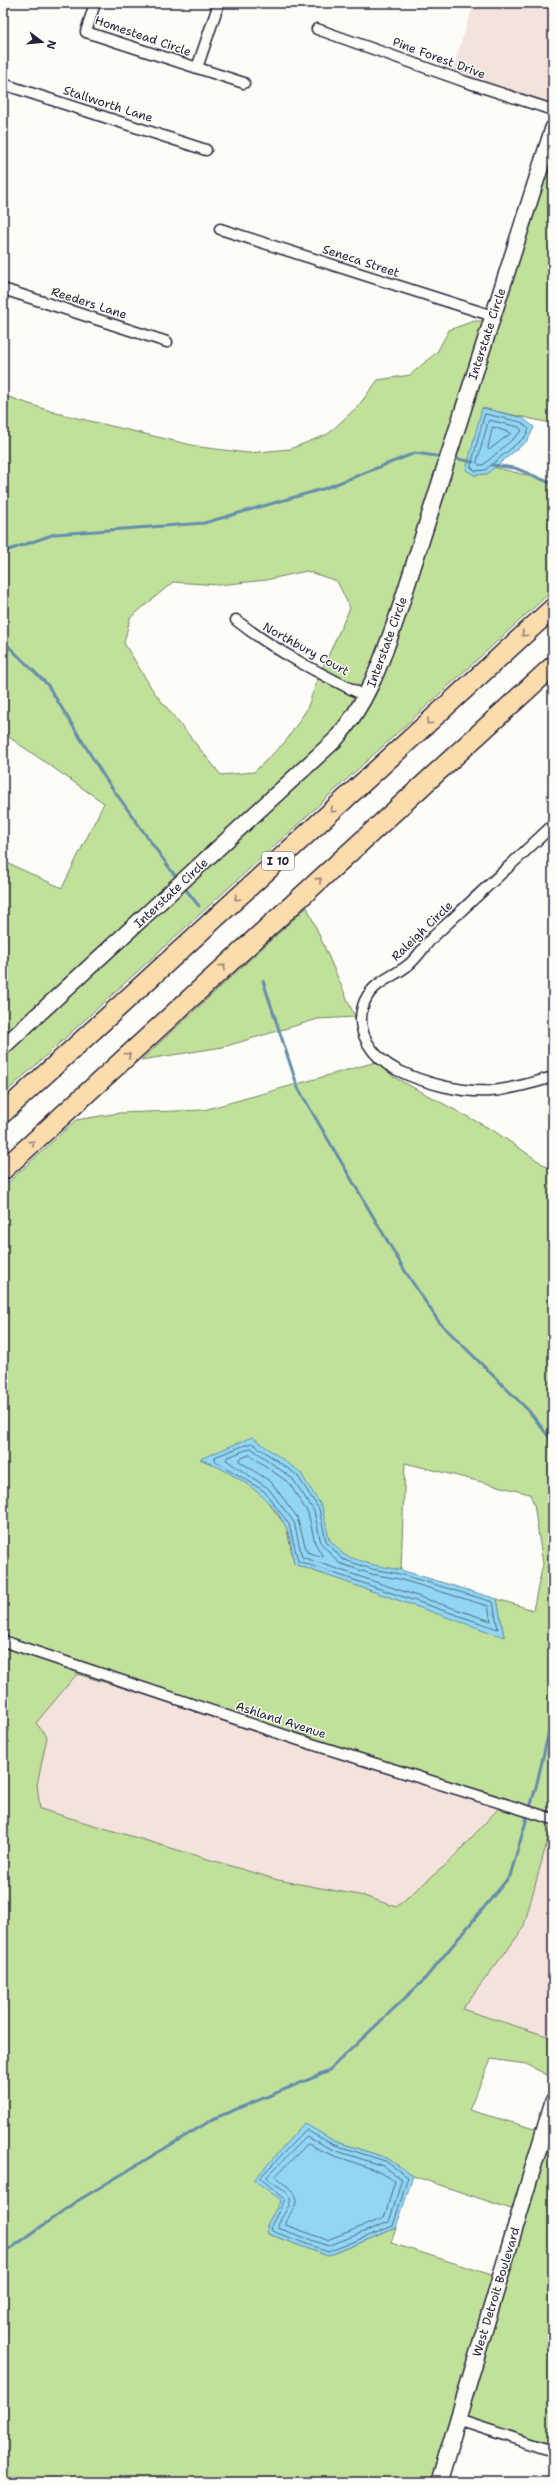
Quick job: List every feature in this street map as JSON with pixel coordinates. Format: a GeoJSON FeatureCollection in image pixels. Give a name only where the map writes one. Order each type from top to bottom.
{"type":"FeatureCollection","features":[{"type":"Feature","properties":{"kind":"highway","name":"I 10"},"geometry":{"type":"LineString","coordinates":[[3,1113],[553,608]]}},
{"type":"Feature","properties":{"kind":"highway"},"geometry":{"type":"LineString","coordinates":[[3,1170],[553,666]]}},
{"type":"Feature","properties":{"kind":"street","name":"Homestead Circle"},"geometry":{"type":"LineString","coordinates":[[95,3],[86,32],[244,83]]}},
{"type":"Feature","properties":{"kind":"street","name":"Homestead Circle"},"geometry":{"type":"LineString","coordinates":[[197,68],[219,3]]}},
{"type":"Feature","properties":{"kind":"street","name":"Pine Forest Drive"},"geometry":{"type":"LineString","coordinates":[[317,29],[466,82],[553,110]]}},
{"type":"Feature","properties":{"kind":"street","name":"Stallworth Lane"},"geometry":{"type":"LineString","coordinates":[[3,84],[206,150]]}},
{"type":"Feature","properties":{"kind":"street","name":"Interstate Circle"},"geometry":{"type":"LineString","coordinates":[[3,1048],[200,867],[335,740],[367,697],[379,671],[398,614],[553,128]]}},
{"type":"Feature","properties":{"kind":"street","name":"Seneca Street"},"geometry":{"type":"LineString","coordinates":[[220,229],[493,316]]}},
{"type":"Feature","properties":{"kind":"street","name":"Reeders Lane"},"geometry":{"type":"LineString","coordinates":[[3,289],[167,342]]}},
{"type":"Feature","properties":{"kind":"street","name":"Northbury Court"},"geometry":{"type":"LineString","coordinates":[[236,620],[261,641],[367,697]]}},
{"type":"Feature","properties":{"kind":"street","name":"Raleigh Circle"},"geometry":{"type":"LineString","coordinates":[[553,825],[430,940],[407,966],[373,988],[365,1001],[361,1016],[364,1036],[378,1058],[400,1071],[425,1080],[449,1086],[491,1091],[553,1077]]}},
{"type":"Feature","properties":{"kind":"street","name":"Ashland Avenue"},"geometry":{"type":"LineString","coordinates":[[3,1641],[299,1740],[553,1819]]}},
{"type":"Feature","properties":{"kind":"street","name":"West Detroit Boulevard"},"geometry":{"type":"LineString","coordinates":[[439,2482],[553,2101]]}},
{"type":"Feature","properties":{"kind":"street"},"geometry":{"type":"LineString","coordinates":[[458,2420],[553,2451]]}},
{"type":"Feature","properties":{"kind":"shaded area"},"geometry":{"type":"Polygon","coordinates":[[[474,3],[553,3],[553,104],[452,71],[474,3]]]}},
{"type":"Feature","properties":{"kind":"shaded area"},"geometry":{"type":"Polygon","coordinates":[[[78,1674],[178,1704],[499,1808],[448,1863],[396,1907],[364,1896],[278,1880],[40,1809],[37,1785],[47,1737],[36,1723],[78,1674]]]}},
{"type":"Feature","properties":{"kind":"shaded area"},"geometry":{"type":"Polygon","coordinates":[[[553,1824],[553,2038],[462,2009],[523,1929],[553,1824]]]}},
{"type":"Feature","properties":{"kind":"green space"},"geometry":{"type":"Polygon","coordinates":[[[553,147],[553,414],[550,423],[482,408],[474,475],[486,474],[494,467],[553,482],[553,590],[3,1095],[3,1055],[176,896],[369,704],[374,696],[553,147]]]}},
{"type":"Feature","properties":{"kind":"green space"},"geometry":{"type":"Polygon","coordinates":[[[474,321],[486,321],[393,613],[363,690],[322,669],[350,608],[337,581],[306,571],[266,580],[219,585],[173,582],[130,618],[124,643],[154,692],[221,775],[254,772],[286,741],[307,709],[318,678],[359,699],[342,724],[3,1040],[3,861],[62,888],[104,803],[3,733],[3,395],[56,413],[200,447],[248,453],[290,449],[328,434],[358,406],[378,380],[410,375],[437,352],[449,330],[474,321]]]}},
{"type":"Feature","properties":{"kind":"green space"},"geometry":{"type":"Polygon","coordinates":[[[307,907],[355,1017],[318,1019],[223,1047],[141,1060],[307,907]]]}},
{"type":"Feature","properties":{"kind":"green space"},"geometry":{"type":"Polygon","coordinates":[[[376,1062],[389,1071],[392,1076],[494,1131],[553,1171],[553,1814],[301,1735],[3,1636],[3,1187],[76,1120],[119,1113],[204,1110],[376,1062]],[[200,1459],[222,1468],[261,1493],[286,1526],[294,1564],[504,1636],[497,1599],[533,1610],[543,1564],[534,1504],[530,1494],[405,1463],[401,1570],[360,1562],[341,1553],[329,1538],[322,1507],[200,1459]]]}},
{"type":"Feature","properties":{"kind":"green space"},"geometry":{"type":"Polygon","coordinates":[[[3,1647],[178,1704],[77,1674],[36,1723],[47,1737],[37,1785],[40,1809],[278,1880],[364,1896],[396,1907],[448,1863],[499,1808],[552,1824],[523,1929],[462,2009],[553,2038],[553,2078],[526,2064],[491,2059],[469,2110],[538,2130],[514,2210],[413,2176],[387,2158],[334,2141],[304,2124],[299,2132],[282,2200],[267,2225],[268,2234],[328,2256],[396,2228],[391,2243],[495,2276],[433,2482],[3,2482],[3,1647]]]}},
{"type":"Feature","properties":{"kind":"green space"},"geometry":{"type":"Polygon","coordinates":[[[548,2137],[553,2139],[553,2446],[464,2417],[548,2137]]]}},
{"type":"Feature","properties":{"kind":"water"},"geometry":{"type":"Polygon","coordinates":[[[482,408],[523,418],[534,427],[528,440],[487,474],[474,475],[466,470],[482,408]]]}},
{"type":"Feature","properties":{"kind":"water"},"geometry":{"type":"Polygon","coordinates":[[[252,1437],[300,1472],[322,1507],[329,1539],[344,1555],[373,1565],[401,1570],[497,1599],[504,1637],[294,1564],[287,1529],[269,1503],[248,1485],[225,1471],[200,1459],[252,1437]]]}},
{"type":"Feature","properties":{"kind":"water"},"geometry":{"type":"Polygon","coordinates":[[[304,2123],[334,2141],[387,2158],[413,2176],[396,2228],[328,2256],[268,2234],[267,2225],[281,2200],[254,2180],[304,2123]]]}},
{"type":"Feature","properties":{"kind":"waterway"},"geometry":{"type":"LineString","coordinates":[[3,552],[55,534],[204,523],[326,488],[415,453],[443,457]]}},
{"type":"Feature","properties":{"kind":"waterway"},"geometry":{"type":"LineString","coordinates":[[453,458],[473,462]]}},
{"type":"Feature","properties":{"kind":"waterway"},"geometry":{"type":"LineString","coordinates":[[492,465],[515,468],[553,484]]}},
{"type":"Feature","properties":{"kind":"waterway"},"geometry":{"type":"LineString","coordinates":[[3,641],[47,684],[105,778],[178,880]]}},
{"type":"Feature","properties":{"kind":"waterway"},"geometry":{"type":"LineString","coordinates":[[183,886],[199,906]]}},
{"type":"Feature","properties":{"kind":"waterway"},"geometry":{"type":"LineString","coordinates":[[263,981],[298,1088],[405,1271],[439,1322],[528,1410],[553,1442]]}},
{"type":"Feature","properties":{"kind":"waterway"},"geometry":{"type":"LineString","coordinates":[[3,2254],[74,2203],[215,2118],[327,2072],[423,1981],[510,1876],[536,1787],[553,1714]]}}]}
